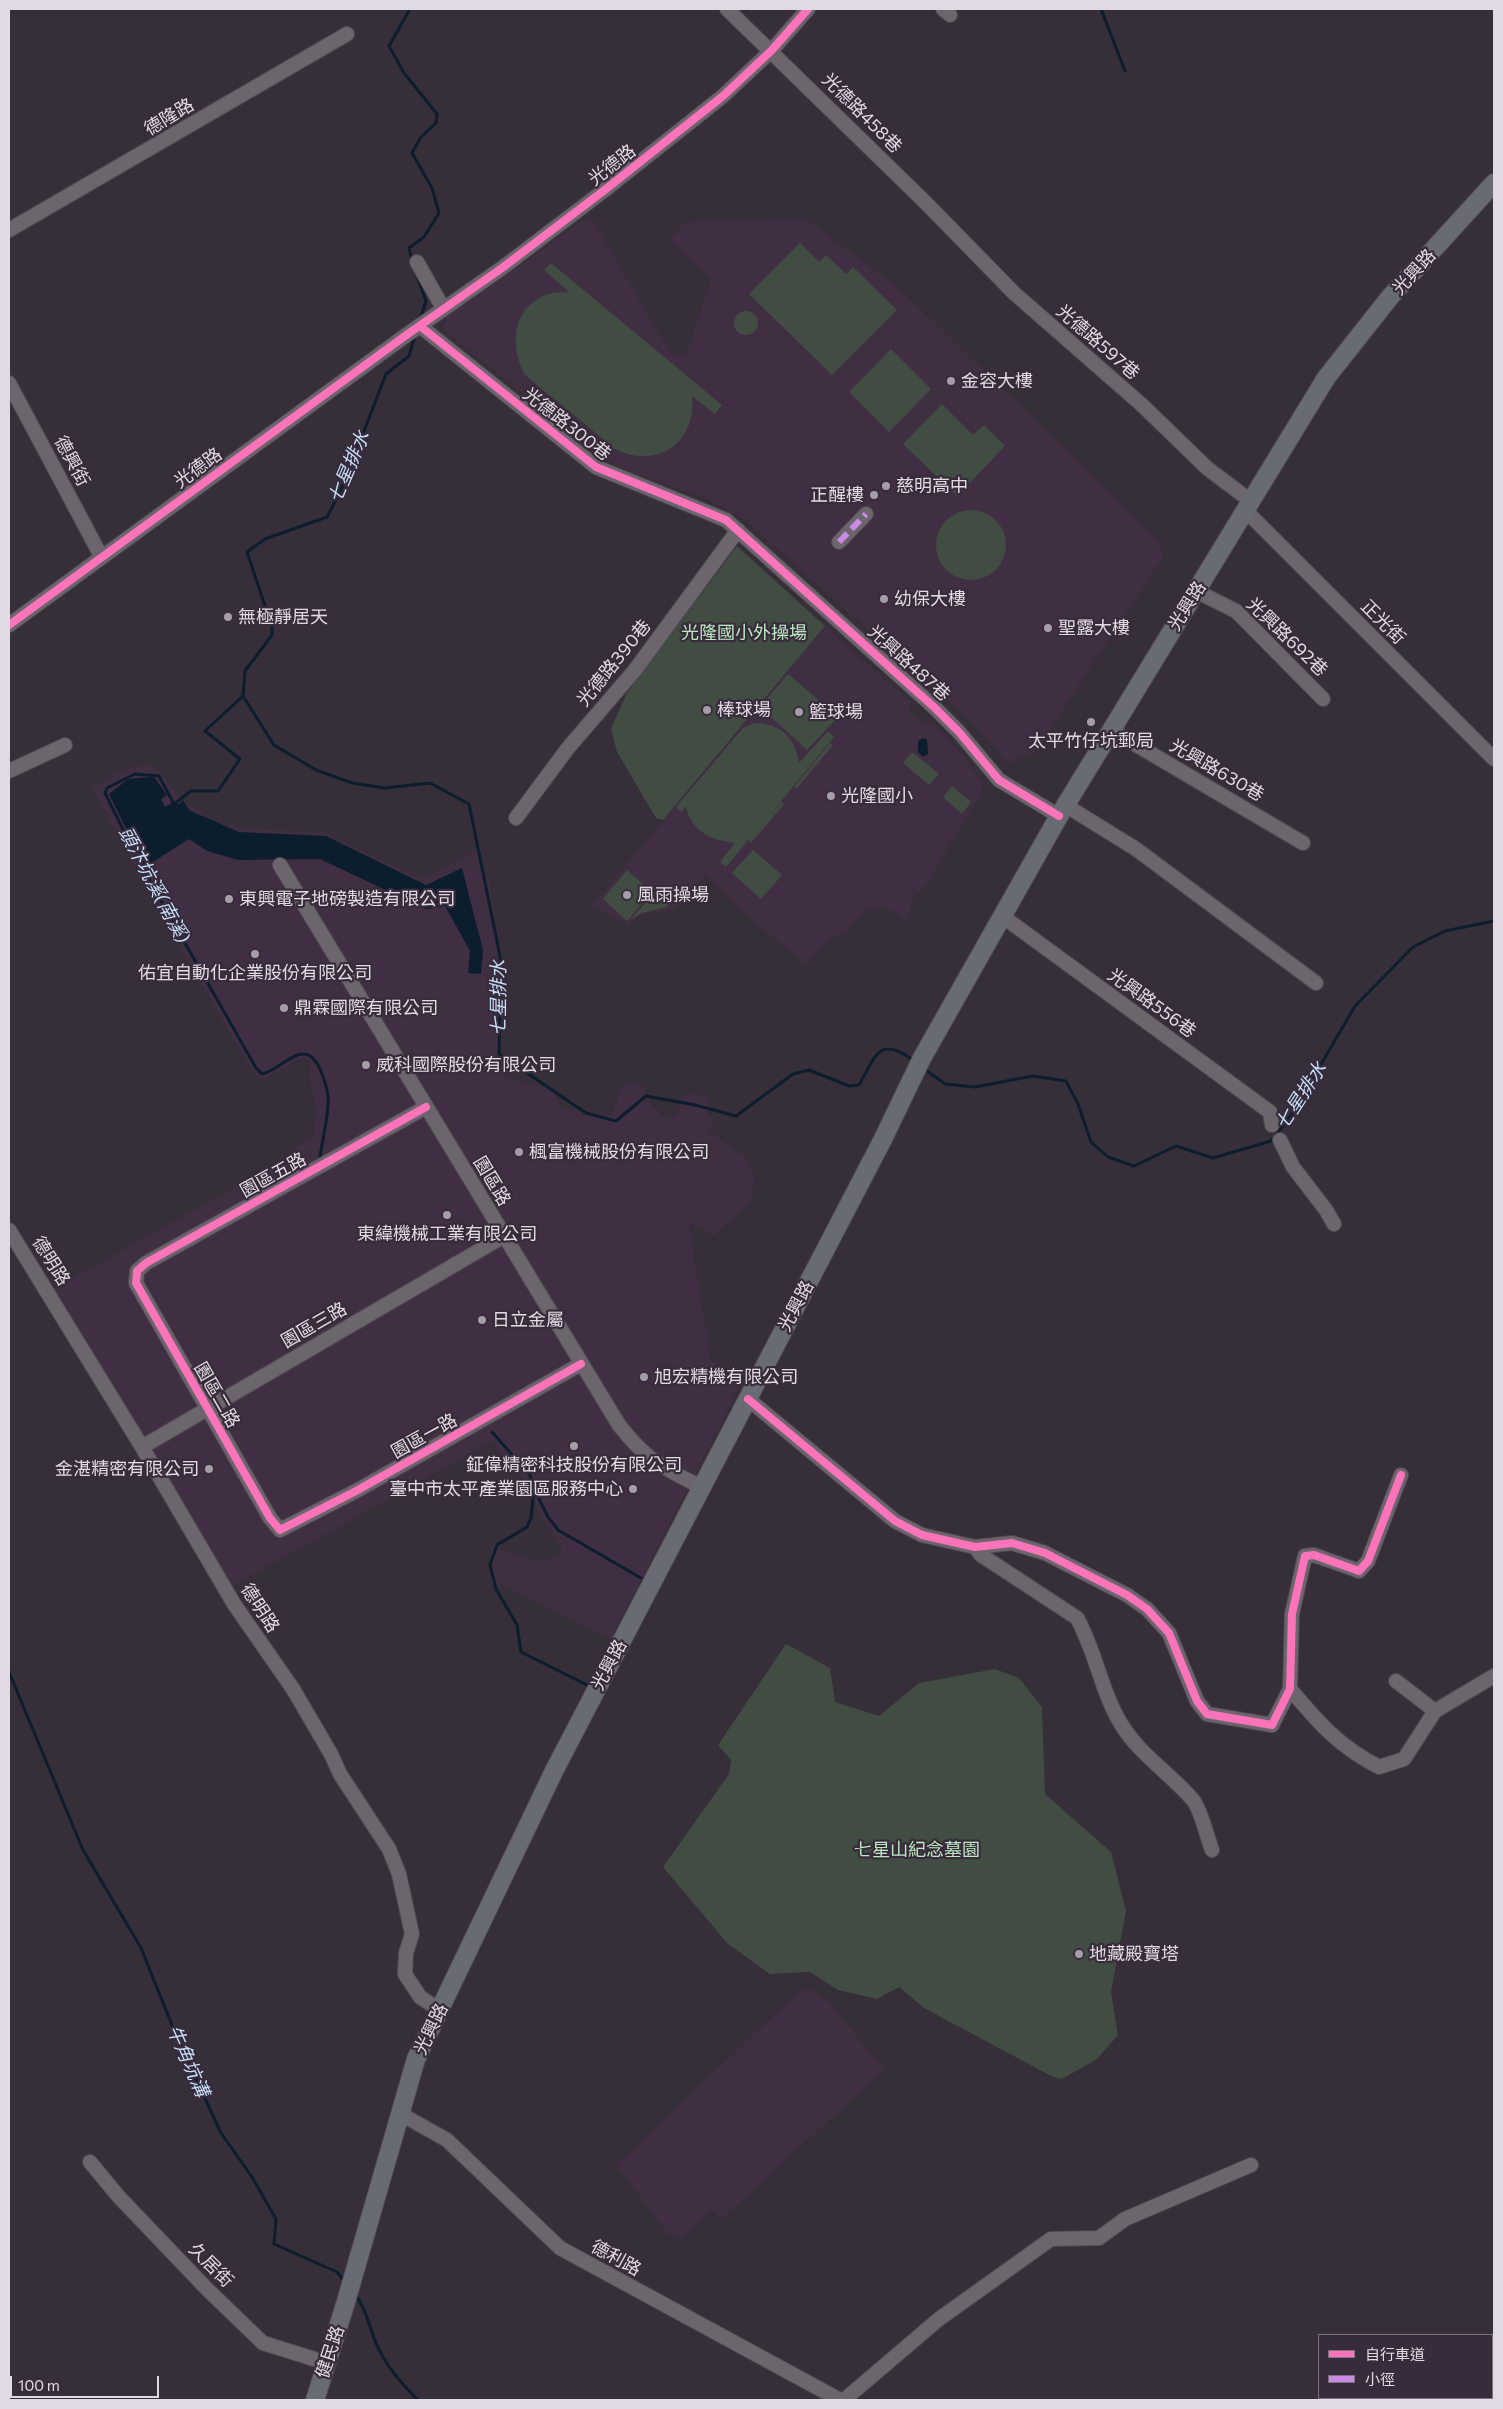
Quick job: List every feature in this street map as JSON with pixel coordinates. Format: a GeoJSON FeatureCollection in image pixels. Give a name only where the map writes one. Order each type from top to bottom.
{"type":"FeatureCollection","features":[{"type":"Feature","properties":{"kind":"main road","name":"光興路"},"geometry":{"type":"LineString","coordinates":[[352,2277],[399,2112],[416,2060],[554,1771],[882,1141],[918,1066],[1062,810],[1335,366],[1396,291],[1494,184]]}},
{"type":"Feature","properties":{"kind":"main road","name":"健民路"},"geometry":{"type":"LineString","coordinates":[[315,2400],[352,2277]]}},
{"type":"Feature","properties":{"kind":"street","name":"光德路458巷"},"geometry":{"type":"LineString","coordinates":[[727,9],[772,50],[926,203]]}},
{"type":"Feature","properties":{"kind":"street","name":"光德路"},"geometry":{"type":"LineString","coordinates":[[9,625],[443,308],[502,268],[606,189],[724,96],[772,50],[808,9]]}},
{"type":"Feature","properties":{"kind":"street","name":"德隆路"},"geometry":{"type":"LineString","coordinates":[[9,230],[347,34]]}},
{"type":"Feature","properties":{"kind":"street","name":"光德路597巷"},"geometry":{"type":"LineString","coordinates":[[926,203],[1014,293],[1142,405],[1249,506]]}},
{"type":"Feature","properties":{"kind":"street"},"geometry":{"type":"LineString","coordinates":[[417,262],[443,308]]}},
{"type":"Feature","properties":{"kind":"street","name":"光德路300巷"},"geometry":{"type":"LineString","coordinates":[[420,326],[596,468],[612,476],[718,515],[738,530]]}},
{"type":"Feature","properties":{"kind":"street","name":"德興街"},"geometry":{"type":"LineString","coordinates":[[9,383],[101,556]]}},
{"type":"Feature","properties":{"kind":"street","name":"正光街"},"geometry":{"type":"LineString","coordinates":[[1249,506],[1494,759]]}},
{"type":"Feature","properties":{"kind":"street"},"geometry":{"type":"LineString","coordinates":[[839,542],[866,514]]}},
{"type":"Feature","properties":{"kind":"street","name":"光興路487巷"},"geometry":{"type":"LineString","coordinates":[[738,530],[935,708],[959,732],[999,780],[1062,810],[1136,850],[1316,983]]}},
{"type":"Feature","properties":{"kind":"street","name":"光德路390巷"},"geometry":{"type":"LineString","coordinates":[[516,818],[568,748],[635,670],[738,530]]}},
{"type":"Feature","properties":{"kind":"street","name":"光興路692巷"},"geometry":{"type":"LineString","coordinates":[[1196,591],[1236,611],[1323,699]]}},
{"type":"Feature","properties":{"kind":"street","name":"光興路630巷"},"geometry":{"type":"LineString","coordinates":[[1111,730],[1303,843]]}},
{"type":"Feature","properties":{"kind":"street"},"geometry":{"type":"LineString","coordinates":[[9,771],[65,745]]}},
{"type":"Feature","properties":{"kind":"street","name":"園區路"},"geometry":{"type":"LineString","coordinates":[[280,865],[619,1425],[644,1455],[654,1463],[702,1487]]}},
{"type":"Feature","properties":{"kind":"street","name":"光興路556巷"},"geometry":{"type":"LineString","coordinates":[[1002,916],[1270,1112],[1272,1125]]}},
{"type":"Feature","properties":{"kind":"street","name":"園區五路"},"geometry":{"type":"LineString","coordinates":[[137,1271],[146,1263],[426,1107]]}},
{"type":"Feature","properties":{"kind":"street"},"geometry":{"type":"LineString","coordinates":[[1280,1140],[1293,1167],[1326,1210],[1334,1224]]}},
{"type":"Feature","properties":{"kind":"street","name":"德明路"},"geometry":{"type":"LineString","coordinates":[[9,1230],[142,1447],[234,1604],[293,1689],[332,1754],[345,1782],[388,1849],[398,1874],[412,1934],[406,1953],[405,1974],[420,1997],[440,2010]]}},
{"type":"Feature","properties":{"kind":"street","name":"園區三路"},"geometry":{"type":"LineString","coordinates":[[142,1447],[504,1236]]}},
{"type":"Feature","properties":{"kind":"street","name":"園區二路"},"geometry":{"type":"LineString","coordinates":[[137,1271],[136,1283],[270,1518],[280,1530]]}},
{"type":"Feature","properties":{"kind":"street","name":"園區一路"},"geometry":{"type":"LineString","coordinates":[[280,1530],[356,1491],[581,1364]]}},
{"type":"Feature","properties":{"kind":"street"},"geometry":{"type":"LineString","coordinates":[[748,1399],[895,1521],[922,1535],[975,1546],[1012,1543],[1045,1553],[1127,1595],[1147,1609],[1170,1633],[1197,1701],[1207,1714],[1272,1726],[1290,1689],[1292,1614],[1305,1556],[1314,1555],[1358,1571],[1362,1569],[1368,1561],[1401,1475]]}},
{"type":"Feature","properties":{"kind":"street"},"geometry":{"type":"LineString","coordinates":[[975,1546],[981,1556],[1077,1618],[1086,1635],[1106,1694],[1122,1724],[1143,1753],[1194,1801],[1212,1850]]}},
{"type":"Feature","properties":{"kind":"street"},"geometry":{"type":"LineString","coordinates":[[1290,1689],[1327,1732],[1363,1759],[1379,1767],[1404,1759],[1435,1711],[1494,1676]]}},
{"type":"Feature","properties":{"kind":"street"},"geometry":{"type":"LineString","coordinates":[[1396,1681],[1435,1711]]}},
{"type":"Feature","properties":{"kind":"street","name":"德利路"},"geometry":{"type":"LineString","coordinates":[[399,2112],[448,2140],[560,2248],[842,2400]]}},
{"type":"Feature","properties":{"kind":"street","name":"久居街"},"geometry":{"type":"LineString","coordinates":[[90,2162],[119,2197],[207,2289],[263,2343],[327,2363]]}},
{"type":"Feature","properties":{"kind":"street"},"geometry":{"type":"LineString","coordinates":[[842,2400],[939,2319],[1051,2239],[1099,2238],[1125,2219],[1251,2164]]}},
{"type":"Feature","properties":{"kind":"shaded area","name":"慈明高中"},"geometry":{"type":"Polygon","coordinates":[[[590,215],[671,355],[687,354],[711,279],[670,240],[686,221],[807,219],[904,293],[1158,540],[1163,557],[1033,754],[1008,763],[973,724],[744,519],[708,499],[631,472],[604,459],[443,330],[446,316],[590,215]]]}},
{"type":"Feature","properties":{"kind":"shaded area","name":"光隆國小"},"geometry":{"type":"Polygon","coordinates":[[[825,626],[910,702],[910,712],[915,717],[921,722],[934,724],[963,756],[983,784],[983,789],[931,877],[914,897],[906,919],[901,918],[892,909],[882,907],[865,911],[846,930],[832,938],[806,964],[746,915],[706,874],[675,909],[641,915],[629,925],[592,906],[825,626]]]}},
{"type":"Feature","properties":{"kind":"shaded area"},"geometry":{"type":"Polygon","coordinates":[[[148,765],[159,772],[181,799],[214,822],[245,829],[321,832],[421,879],[475,851],[490,884],[497,953],[494,973],[498,1062],[505,1077],[546,1087],[558,1099],[558,1108],[612,1115],[621,1090],[627,1083],[636,1082],[642,1085],[653,1108],[658,1108],[661,1116],[669,1119],[678,1113],[682,1097],[691,1094],[707,1098],[709,1103],[706,1108],[708,1114],[715,1119],[708,1132],[717,1136],[733,1151],[746,1157],[754,1173],[752,1199],[713,1236],[688,1221],[711,1360],[740,1386],[611,1639],[489,1578],[492,1545],[497,1543],[500,1549],[532,1560],[546,1560],[558,1556],[562,1548],[539,1512],[524,1479],[516,1468],[501,1455],[494,1440],[223,1591],[47,1293],[278,1163],[294,1148],[315,1135],[313,1128],[317,1110],[311,1087],[309,1060],[302,1058],[266,1078],[260,1078],[254,1074],[185,956],[92,788],[124,769],[148,765]]]}},
{"type":"Feature","properties":{"kind":"shaded area"},"geometry":{"type":"Polygon","coordinates":[[[810,1989],[829,2002],[884,2070],[720,2220],[712,2211],[681,2239],[668,2234],[617,2165],[800,1990],[810,1989]]]}},
{"type":"Feature","properties":{"kind":"green space"},"geometry":{"type":"Polygon","coordinates":[[[800,243],[819,262],[826,255],[846,274],[853,267],[897,310],[832,375],[749,294],[800,243]]]}},
{"type":"Feature","properties":{"kind":"green space"},"geometry":{"type":"Polygon","coordinates":[[[551,263],[722,405],[715,414],[692,396],[692,413],[688,427],[681,439],[671,448],[659,454],[631,455],[615,449],[525,375],[520,363],[516,338],[522,315],[529,305],[540,298],[553,293],[569,292],[544,270],[551,263]]]}},
{"type":"Feature","properties":{"kind":"green space"},"geometry":{"type":"Polygon","coordinates":[[[746,311],[754,315],[758,323],[754,331],[746,335],[738,331],[734,323],[738,315],[746,311]]]}},
{"type":"Feature","properties":{"kind":"green space"},"geometry":{"type":"Polygon","coordinates":[[[891,349],[931,389],[889,432],[849,392],[891,349]]]}},
{"type":"Feature","properties":{"kind":"green space"},"geometry":{"type":"Polygon","coordinates":[[[942,404],[973,435],[984,425],[1005,446],[957,496],[903,444],[942,404]]]}},
{"type":"Feature","properties":{"kind":"green space"},"geometry":{"type":"Polygon","coordinates":[[[978,510],[991,516],[1000,525],[1004,531],[1006,545],[1004,559],[996,570],[985,578],[964,580],[957,578],[946,570],[938,559],[936,538],[938,531],[946,520],[957,512],[978,510]]]}},
{"type":"Feature","properties":{"kind":"green space","name":"光隆國小外操場"},"geometry":{"type":"Polygon","coordinates":[[[737,546],[825,626],[663,820],[656,818],[617,752],[611,728],[627,693],[737,546]]]}},
{"type":"Feature","properties":{"kind":"green space","name":"籃球場"},"geometry":{"type":"Polygon","coordinates":[[[788,674],[838,717],[807,750],[760,707],[788,674]]]}},
{"type":"Feature","properties":{"kind":"green space"},"geometry":{"type":"Polygon","coordinates":[[[755,723],[772,726],[786,734],[795,747],[799,763],[828,731],[834,737],[768,817],[781,802],[784,804],[751,843],[748,840],[726,867],[720,862],[735,843],[718,840],[704,833],[693,823],[686,807],[681,812],[676,807],[743,728],[755,723]]]}},
{"type":"Feature","properties":{"kind":"green space"},"geometry":{"type":"Polygon","coordinates":[[[830,743],[833,745],[796,789],[794,787],[830,743]]]}},
{"type":"Feature","properties":{"kind":"green space"},"geometry":{"type":"Polygon","coordinates":[[[912,752],[939,774],[929,785],[903,763],[912,752]]]}},
{"type":"Feature","properties":{"kind":"green space"},"geometry":{"type":"Polygon","coordinates":[[[952,786],[971,802],[962,814],[943,797],[952,786]]]}},
{"type":"Feature","properties":{"kind":"green space"},"geometry":{"type":"Polygon","coordinates":[[[753,850],[782,875],[761,899],[732,873],[753,850]]]}},
{"type":"Feature","properties":{"kind":"green space","name":"風雨操場"},"geometry":{"type":"Polygon","coordinates":[[[627,870],[652,892],[627,921],[603,899],[627,870]]]}},
{"type":"Feature","properties":{"kind":"green space"},"geometry":{"type":"Polygon","coordinates":[[[655,892],[668,904],[667,907],[642,913],[630,920],[655,892]]]}},
{"type":"Feature","properties":{"kind":"green space","name":"七星山紀念墓園"},"geometry":{"type":"Polygon","coordinates":[[[786,1644],[830,1668],[835,1702],[879,1716],[919,1683],[995,1669],[1019,1678],[1042,1707],[1045,1794],[1111,1852],[1126,1911],[1111,1992],[1118,2035],[1097,2059],[1062,2079],[1053,2077],[924,2008],[899,1987],[877,1999],[838,1990],[810,1972],[770,1974],[728,1944],[663,1867],[729,1774],[731,1760],[718,1745],[786,1644]]]}},
{"type":"Feature","properties":{"kind":"water"},"geometry":{"type":"Polygon","coordinates":[[[923,738],[927,740],[928,754],[923,757],[918,752],[918,741],[923,738]]]}},
{"type":"Feature","properties":{"kind":"water"},"geometry":{"type":"Polygon","coordinates":[[[155,778],[167,795],[161,799],[165,807],[172,803],[179,804],[183,800],[189,810],[239,832],[326,836],[426,885],[462,868],[483,950],[481,974],[468,973],[470,951],[445,906],[426,909],[320,859],[238,860],[207,851],[189,839],[145,867],[109,794],[128,779],[155,778]]]}},
{"type":"Feature","properties":{"kind":"waterway","name":"七星排水"},"geometry":{"type":"LineString","coordinates":[[410,9],[389,46],[404,73],[437,114],[436,123],[421,137],[412,153],[432,188],[439,213],[424,237],[409,248],[412,260]]}},
{"type":"Feature","properties":{"kind":"waterway"},"geometry":{"type":"LineString","coordinates":[[1101,9],[1125,71]]}},
{"type":"Feature","properties":{"kind":"waterway","name":"七星排水"},"geometry":{"type":"LineString","coordinates":[[415,271],[426,301],[420,320]]}},
{"type":"Feature","properties":{"kind":"waterway","name":"七星排水"},"geometry":{"type":"LineString","coordinates":[[415,335],[409,356],[386,374],[342,488],[327,517],[265,539],[247,552],[272,627],[272,635],[245,671],[243,696],[274,745],[316,770],[352,783],[385,788],[430,783],[469,804],[501,961],[499,1054],[586,1113],[616,1121],[646,1096],[695,1105],[736,1116],[793,1074],[809,1070],[849,1086],[859,1085],[874,1058],[885,1049],[893,1049],[914,1061]]}},
{"type":"Feature","properties":{"kind":"waterway","name":"頭汴坑溪(南溪)"},"geometry":{"type":"LineString","coordinates":[[243,696],[205,731],[240,759],[218,791],[191,791],[174,804],[159,776],[135,774],[107,788],[105,793],[139,862],[256,1068],[262,1074],[303,1054],[313,1058],[317,1063],[328,1096],[327,1117],[320,1157]]}},
{"type":"Feature","properties":{"kind":"waterway","name":"七星排水"},"geometry":{"type":"LineString","coordinates":[[923,1068],[945,1084],[975,1087],[1033,1076],[1066,1081],[1078,1104],[1091,1142],[1108,1157],[1134,1166],[1176,1146],[1213,1158],[1271,1141],[1292,1114],[1355,1006],[1413,947],[1445,931],[1494,921]]}},
{"type":"Feature","properties":{"kind":"waterway","name":"頭汴坑溪(南溪)"},"geometry":{"type":"LineString","coordinates":[[492,1432],[530,1475],[534,1489],[548,1517],[558,1530],[641,1578]]}},
{"type":"Feature","properties":{"kind":"waterway","name":"頭汴坑溪(南溪)"},"geometry":{"type":"LineString","coordinates":[[534,1489],[531,1518],[527,1527],[497,1545],[490,1565],[496,1589],[517,1625],[521,1652],[587,1685]]}},
{"type":"Feature","properties":{"kind":"waterway","name":"牛角坑溝"},"geometry":{"type":"LineString","coordinates":[[9,1672],[83,1850],[141,1948],[178,2040],[221,2133],[252,2177],[276,2219],[274,2244],[337,2272],[345,2282]]}},
{"type":"Feature","properties":{"kind":"waterway","name":"牛角坑溝"},"geometry":{"type":"LineString","coordinates":[[354,2293],[364,2311],[384,2359],[399,2380],[418,2400]]}},
{"type":"Feature","properties":{"kind":"marked path"},"geometry":{"type":"LineString","coordinates":[[839,542],[866,514]]}},
{"type":"Feature","properties":{"kind":"cycle path"},"geometry":{"type":"LineString","coordinates":[[9,625],[405,336],[502,268],[606,189],[723,96],[772,50],[808,9]]}},
{"type":"Feature","properties":{"kind":"cycle path"},"geometry":{"type":"LineString","coordinates":[[420,326],[596,467],[726,520],[935,708],[959,732],[999,780],[1059,816]]}},
{"type":"Feature","properties":{"kind":"cycle path"},"geometry":{"type":"LineString","coordinates":[[426,1107],[146,1263],[137,1271],[136,1283],[270,1518],[280,1530],[356,1491],[581,1364]]}},
{"type":"Feature","properties":{"kind":"cycle path"},"geometry":{"type":"LineString","coordinates":[[748,1399],[895,1521],[922,1535],[975,1547],[1012,1543],[1045,1553],[1127,1595],[1147,1609],[1169,1633],[1197,1701],[1207,1714],[1272,1725],[1290,1689],[1292,1614],[1305,1556],[1314,1555],[1359,1571],[1368,1561],[1401,1475]]}},
{"type":"Feature","properties":{"kind":"place","name":"金容大樓"},"geometry":{"type":"Point","coordinates":[951,381]}},
{"type":"Feature","properties":{"kind":"place","name":"慈明高中"},"geometry":{"type":"Point","coordinates":[886,486]}},
{"type":"Feature","properties":{"kind":"place","name":"正醒樓"},"geometry":{"type":"Point","coordinates":[874,495]}},
{"type":"Feature","properties":{"kind":"place","name":"幼保大樓"},"geometry":{"type":"Point","coordinates":[884,599]}},
{"type":"Feature","properties":{"kind":"place","name":"無極靜居天"},"geometry":{"type":"Point","coordinates":[228,617]}},
{"type":"Feature","properties":{"kind":"place","name":"聖露大樓"},"geometry":{"type":"Point","coordinates":[1048,628]}},
{"type":"Feature","properties":{"kind":"place","name":"棒球場"},"geometry":{"type":"Point","coordinates":[707,710]}},
{"type":"Feature","properties":{"kind":"place","name":"籃球場"},"geometry":{"type":"Point","coordinates":[799,712]}},
{"type":"Feature","properties":{"kind":"place","name":"太平竹仔坑郵局"},"geometry":{"type":"Point","coordinates":[1091,722]}},
{"type":"Feature","properties":{"kind":"place","name":"光隆國小"},"geometry":{"type":"Point","coordinates":[831,796]}},
{"type":"Feature","properties":{"kind":"place","name":"風雨操場"},"geometry":{"type":"Point","coordinates":[627,895]}},
{"type":"Feature","properties":{"kind":"place","name":"東興電子地磅製造有限公司"},"geometry":{"type":"Point","coordinates":[229,899]}},
{"type":"Feature","properties":{"kind":"place","name":"佑宜自動化企業股份有限公司"},"geometry":{"type":"Point","coordinates":[255,954]}},
{"type":"Feature","properties":{"kind":"place","name":"鼎霖國際有限公司"},"geometry":{"type":"Point","coordinates":[284,1008]}},
{"type":"Feature","properties":{"kind":"place","name":"威科國際股份有限公司"},"geometry":{"type":"Point","coordinates":[366,1065]}},
{"type":"Feature","properties":{"kind":"place","name":"楓富機械股份有限公司"},"geometry":{"type":"Point","coordinates":[519,1152]}},
{"type":"Feature","properties":{"kind":"place","name":"東緯機械工業有限公司"},"geometry":{"type":"Point","coordinates":[447,1215]}},
{"type":"Feature","properties":{"kind":"place","name":"日立金屬"},"geometry":{"type":"Point","coordinates":[482,1320]}},
{"type":"Feature","properties":{"kind":"place","name":"旭宏精機有限公司"},"geometry":{"type":"Point","coordinates":[644,1377]}},
{"type":"Feature","properties":{"kind":"place","name":"鉦偉精密科技股份有限公司"},"geometry":{"type":"Point","coordinates":[574,1446]}},
{"type":"Feature","properties":{"kind":"place","name":"金湛精密有限公司"},"geometry":{"type":"Point","coordinates":[209,1469]}},
{"type":"Feature","properties":{"kind":"place","name":"臺中市太平產業園區服務中心"},"geometry":{"type":"Point","coordinates":[633,1489]}},
{"type":"Feature","properties":{"kind":"place","name":"地藏殿寶塔"},"geometry":{"type":"Point","coordinates":[1079,1954]}}]}
